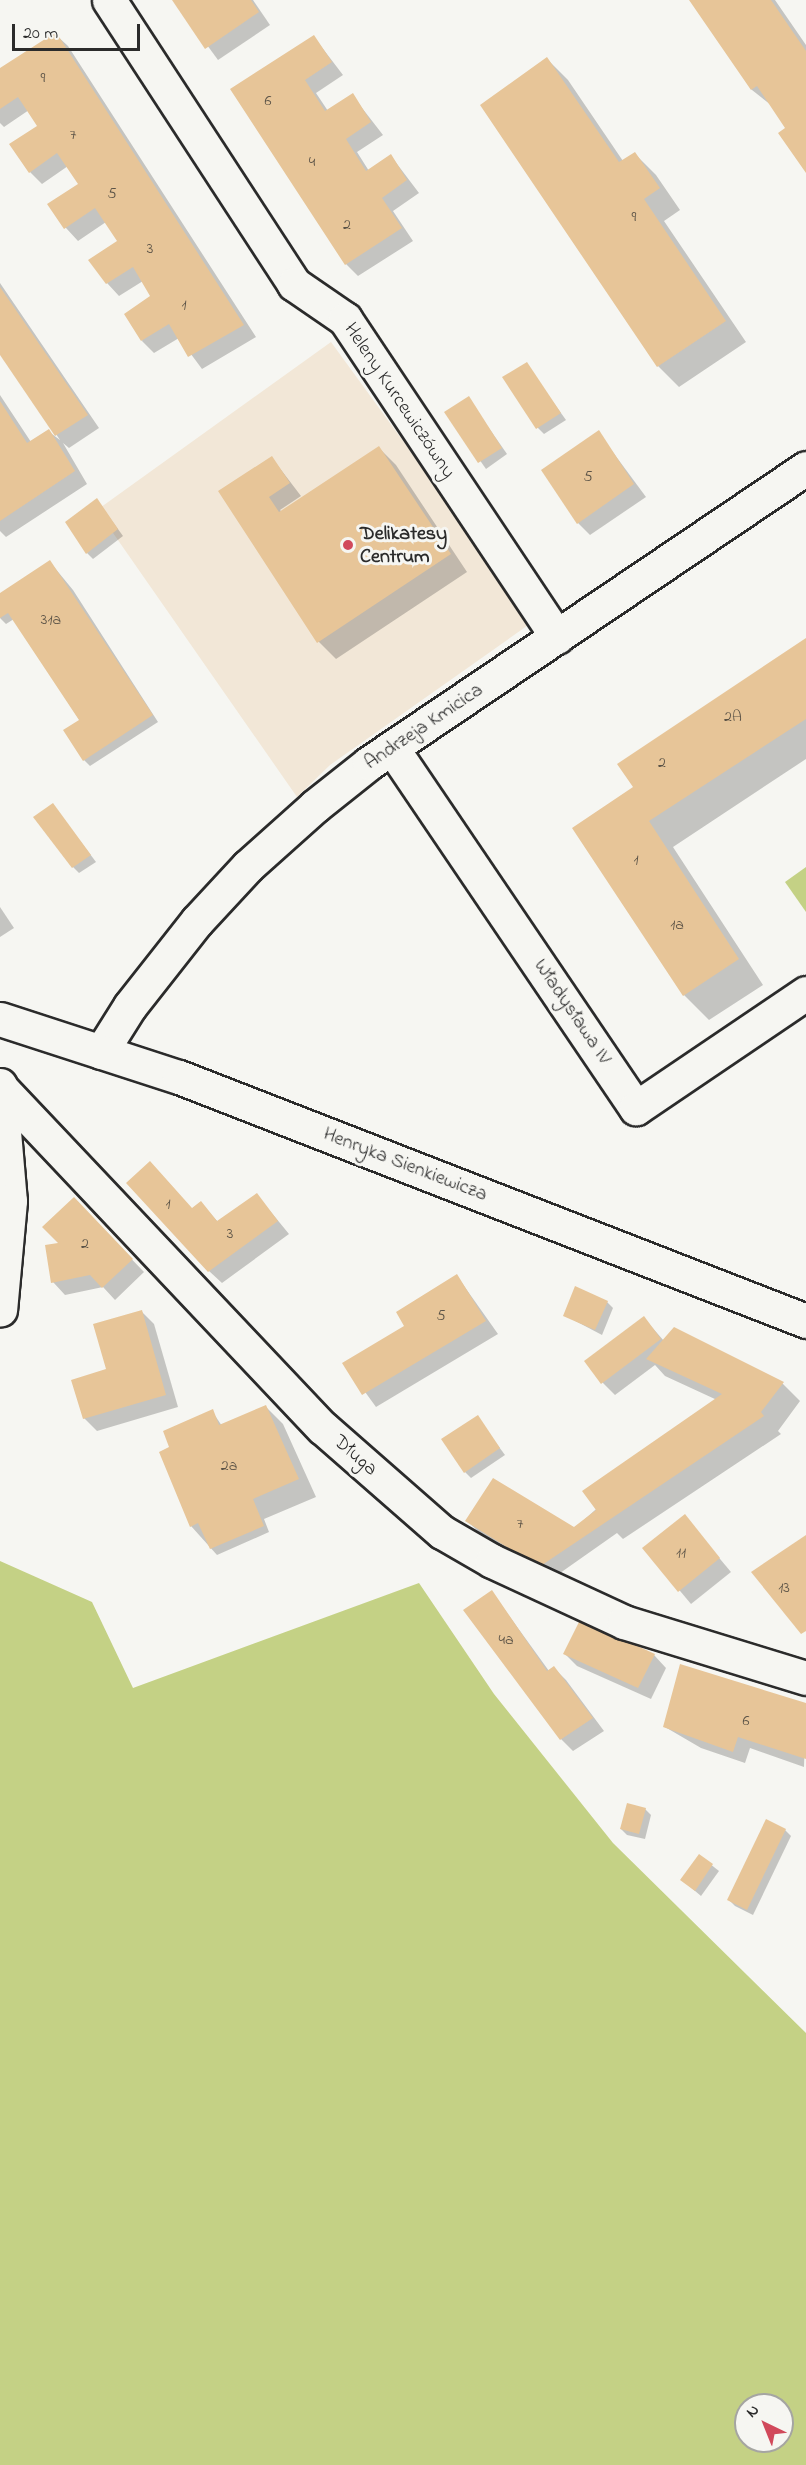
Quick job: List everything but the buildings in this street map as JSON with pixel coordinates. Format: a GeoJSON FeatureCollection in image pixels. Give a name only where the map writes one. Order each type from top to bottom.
{"type":"FeatureCollection","features":[{"type":"Feature","properties":{"kind":"street","name":"Heleny Kurcewiczówny"},"geometry":{"type":"LineString","coordinates":[[109,0],[294,284],[345,318],[557,636]]}},
{"type":"Feature","properties":{"kind":"street","name":"Andrzeja Kmicica"},"geometry":{"type":"LineString","coordinates":[[101,1052],[154,972],[248,866],[315,806],[392,748],[806,468]]}},
{"type":"Feature","properties":{"kind":"street","name":"Władysława IV"},"geometry":{"type":"LineString","coordinates":[[392,748],[636,1108],[806,993]]}},
{"type":"Feature","properties":{"kind":"street","name":"Henryka Sienkiewicza"},"geometry":{"type":"LineString","coordinates":[[0,1019],[179,1077],[806,1322]]}},
{"type":"Feature","properties":{"kind":"street"},"geometry":{"type":"LineString","coordinates":[[0,1310],[10,1201],[1,1087]]}},
{"type":"Feature","properties":{"kind":"street","name":"Długa"},"geometry":{"type":"LineString","coordinates":[[1,1087],[323,1428],[442,1532],[492,1561],[624,1622],[806,1678]]}},
{"type":"Feature","properties":{"kind":"shaded area"},"geometry":{"type":"Polygon","coordinates":[[[331,342],[534,621],[330,765],[297,797],[97,510],[331,342]]]}},
{"type":"Feature","properties":{"kind":"green space"},"geometry":{"type":"Polygon","coordinates":[[[806,867],[806,912],[785,882],[806,867]]]}},
{"type":"Feature","properties":{"kind":"green space"},"geometry":{"type":"Polygon","coordinates":[[[0,1561],[92,1602],[133,1688],[419,1583],[494,1694],[613,1843],[806,2033],[806,2465],[0,2465],[0,1561]]]}},
{"type":"Feature","properties":{"kind":"place","name":"Delikatesy Centrum"},"geometry":{"type":"Point","coordinates":[348,545]}}]}
